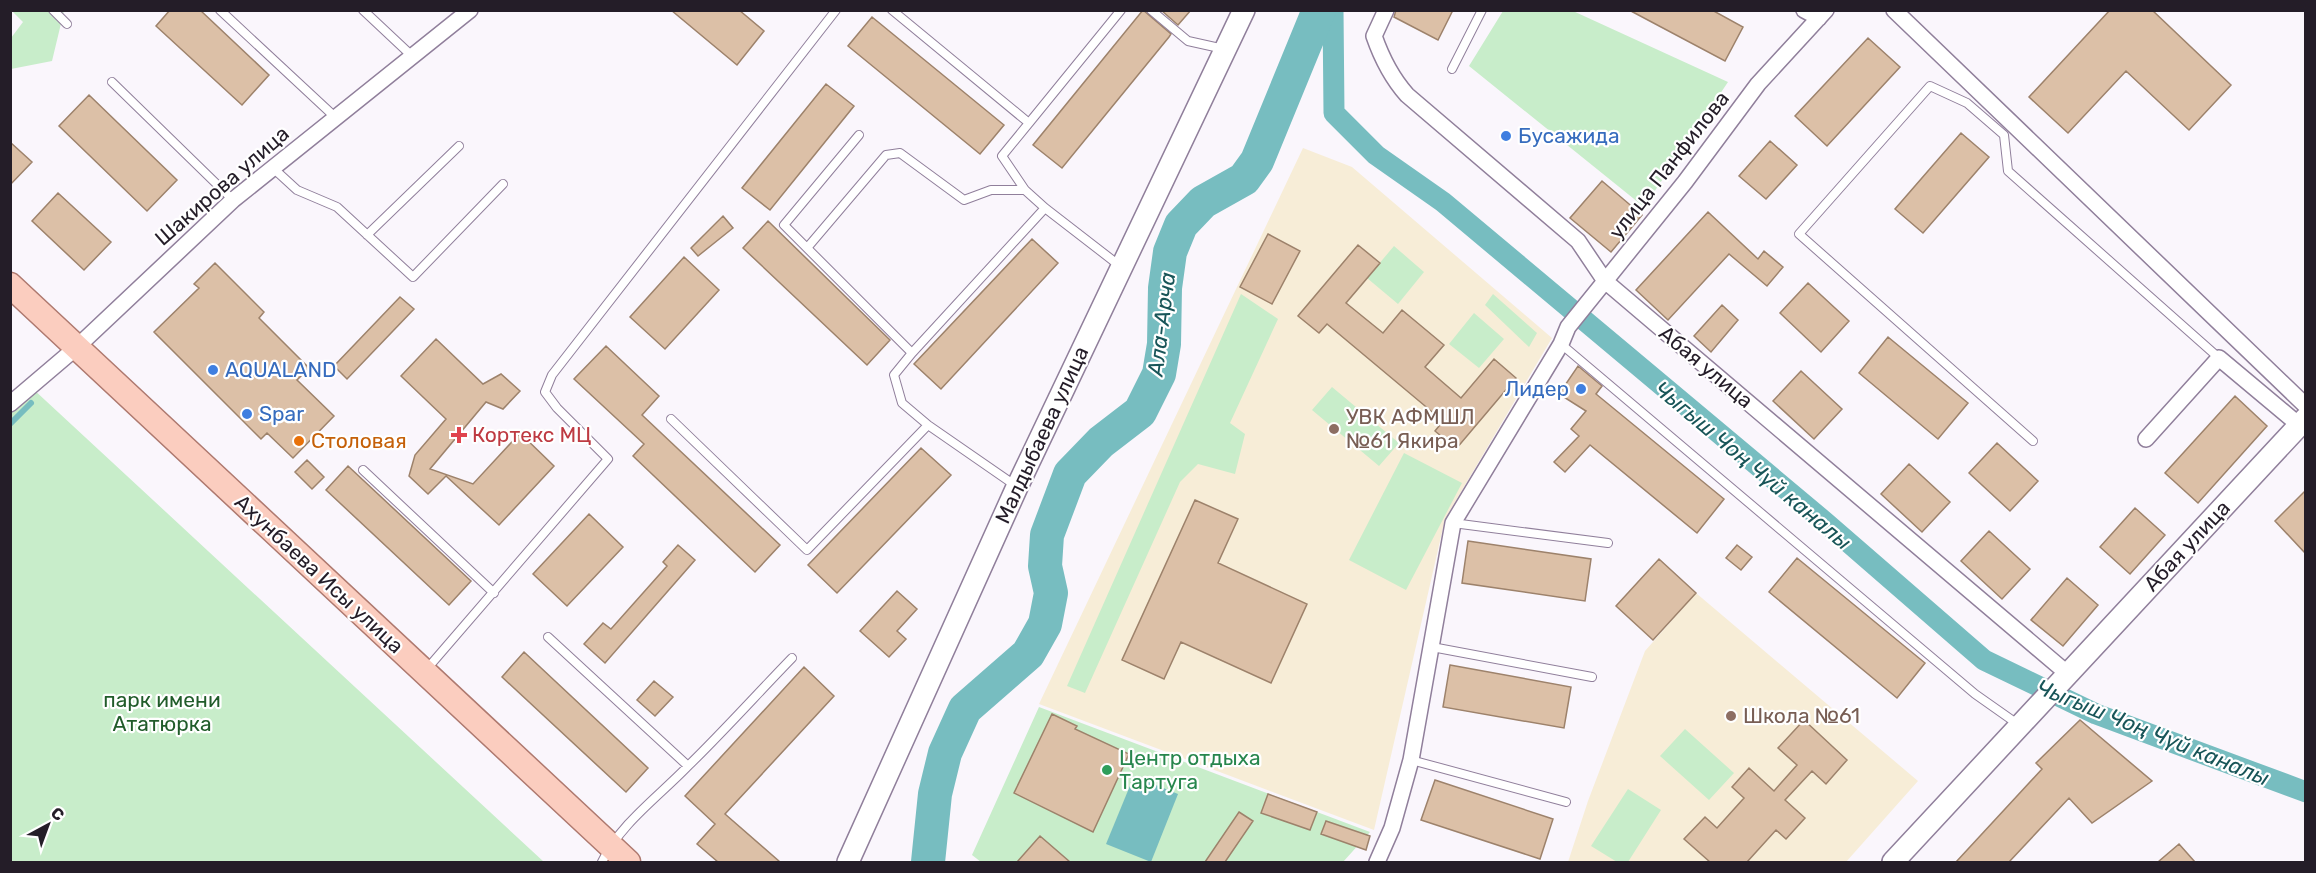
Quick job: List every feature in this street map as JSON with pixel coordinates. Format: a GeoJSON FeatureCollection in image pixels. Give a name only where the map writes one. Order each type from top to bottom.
{"type":"FeatureCollection","features":[{"type":"Feature","properties":{"kind":"main road","name":"Ахунбаева Исы улица"},"geometry":{"type":"LineString","coordinates":[[10,285],[425,672],[606,854],[628,862]]}},
{"type":"Feature","properties":{"kind":"street","name":"Шакирова улица"},"geometry":{"type":"LineString","coordinates":[[10,404],[76,347],[233,200],[470,10]]}},
{"type":"Feature","properties":{"kind":"street","name":"Малдыбаева улица"},"geometry":{"type":"LineString","coordinates":[[848,862],[1017,487],[1244,10]]}},
{"type":"Feature","properties":{"kind":"street","name":"Абая улица"},"geometry":{"type":"LineString","coordinates":[[1386,10],[1374,36],[1383,61],[1393,79],[1407,95],[1578,241],[1605,281],[2062,680]]}},
{"type":"Feature","properties":{"kind":"street"},"geometry":{"type":"LineString","coordinates":[[1804,10],[1822,13]]}},
{"type":"Feature","properties":{"kind":"street"},"geometry":{"type":"LineString","coordinates":[[1894,10],[2303,416]]}},
{"type":"Feature","properties":{"kind":"street","name":"улица Панфилова"},"geometry":{"type":"LineString","coordinates":[[1561,344],[1568,327],[1685,182],[1758,84],[1822,13]]}},
{"type":"Feature","properties":{"kind":"street"},"geometry":{"type":"LineString","coordinates":[[1377,862],[1392,828],[1411,760],[1453,523],[1561,344]]}},
{"type":"Feature","properties":{"kind":"street"},"geometry":{"type":"LineString","coordinates":[[2146,439],[2219,358],[2303,416]]}},
{"type":"Feature","properties":{"kind":"street","name":"Абая улица"},"geometry":{"type":"LineString","coordinates":[[1893,862],[2303,416]]}},
{"type":"Feature","properties":{"kind":"lane"},"geometry":{"type":"LineString","coordinates":[[53,10],[67,24]]}},
{"type":"Feature","properties":{"kind":"lane"},"geometry":{"type":"LineString","coordinates":[[220,10],[335,117]]}},
{"type":"Feature","properties":{"kind":"lane"},"geometry":{"type":"LineString","coordinates":[[363,10],[412,56]]}},
{"type":"Feature","properties":{"kind":"lane"},"geometry":{"type":"LineString","coordinates":[[425,672],[608,459],[557,408],[545,392],[552,375],[836,10]]}},
{"type":"Feature","properties":{"kind":"lane"},"geometry":{"type":"LineString","coordinates":[[892,10],[1029,123]]}},
{"type":"Feature","properties":{"kind":"lane"},"geometry":{"type":"LineString","coordinates":[[1121,10],[1002,156],[1025,190],[1121,267]]}},
{"type":"Feature","properties":{"kind":"lane"},"geometry":{"type":"LineString","coordinates":[[1151,10],[1188,41],[1226,49]]}},
{"type":"Feature","properties":{"kind":"lane"},"geometry":{"type":"LineString","coordinates":[[1452,69],[1482,10]]}},
{"type":"Feature","properties":{"kind":"lane"},"geometry":{"type":"LineString","coordinates":[[111,82],[233,200]]}},
{"type":"Feature","properties":{"kind":"lane"},"geometry":{"type":"LineString","coordinates":[[2033,441],[1799,234],[1930,86],[1967,103],[2004,135],[2008,171],[2219,358]]}},
{"type":"Feature","properties":{"kind":"lane"},"geometry":{"type":"LineString","coordinates":[[859,135],[784,225],[912,353]]}},
{"type":"Feature","properties":{"kind":"lane"},"geometry":{"type":"LineString","coordinates":[[367,235],[459,146]]}},
{"type":"Feature","properties":{"kind":"lane"},"geometry":{"type":"LineString","coordinates":[[807,248],[886,154],[900,153],[964,201],[992,190],[1025,190]]}},
{"type":"Feature","properties":{"kind":"lane"},"geometry":{"type":"LineString","coordinates":[[272,167],[297,190],[337,207],[413,277],[503,184]]}},
{"type":"Feature","properties":{"kind":"lane"},"geometry":{"type":"LineString","coordinates":[[1017,487],[928,425],[902,403],[894,375],[1045,208]]}},
{"type":"Feature","properties":{"kind":"lane"},"geometry":{"type":"LineString","coordinates":[[1561,344],[1976,694],[2020,726]]}},
{"type":"Feature","properties":{"kind":"lane"},"geometry":{"type":"LineString","coordinates":[[671,419],[807,550],[928,425]]}},
{"type":"Feature","properties":{"kind":"lane"},"geometry":{"type":"LineString","coordinates":[[363,470],[494,593]]}},
{"type":"Feature","properties":{"kind":"lane"},"geometry":{"type":"LineString","coordinates":[[1453,523],[1608,543]]}},
{"type":"Feature","properties":{"kind":"lane"},"geometry":{"type":"LineString","coordinates":[[548,637],[688,766]]}},
{"type":"Feature","properties":{"kind":"lane"},"geometry":{"type":"LineString","coordinates":[[1432,647],[1592,677]]}},
{"type":"Feature","properties":{"kind":"lane"},"geometry":{"type":"LineString","coordinates":[[606,854],[634,819],[792,658]]}},
{"type":"Feature","properties":{"kind":"lane"},"geometry":{"type":"LineString","coordinates":[[1411,760],[1566,802]]}},
{"type":"Feature","properties":{"kind":"shaded area","name":"УВК АФМШЛ №61 Якира"},"geometry":{"type":"Polygon","coordinates":[[[1303,148],[1352,167],[1552,338],[1445,519],[1374,830],[1039,704],[1303,148]]]}},
{"type":"Feature","properties":{"kind":"shaded area","name":"Школа №61"},"geometry":{"type":"Polygon","coordinates":[[[1696,593],[1918,781],[1846,862],[1568,862],[1588,801],[1645,651],[1696,593]]]}},
{"type":"Feature","properties":{"kind":"green space"},"geometry":{"type":"Polygon","coordinates":[[[11,10],[64,11],[52,61],[11,69],[11,38],[23,22],[11,10]]]}},
{"type":"Feature","properties":{"kind":"green space"},"geometry":{"type":"Polygon","coordinates":[[[1503,11],[1573,11],[1728,82],[1644,207],[1469,66],[1503,11]]]}},
{"type":"Feature","properties":{"kind":"green space"},"geometry":{"type":"Polygon","coordinates":[[[1394,246],[1424,272],[1398,304],[1367,278],[1394,246]]]}},
{"type":"Feature","properties":{"kind":"green space"},"geometry":{"type":"Polygon","coordinates":[[[1241,294],[1278,319],[1230,423],[1245,434],[1235,474],[1198,464],[1180,482],[1085,693],[1067,686],[1241,294]]]}},
{"type":"Feature","properties":{"kind":"green space"},"geometry":{"type":"Polygon","coordinates":[[[1493,294],[1537,333],[1529,347],[1485,305],[1493,294]]]}},
{"type":"Feature","properties":{"kind":"green space"},"geometry":{"type":"Polygon","coordinates":[[[1474,313],[1504,339],[1479,368],[1449,344],[1474,313]]]}},
{"type":"Feature","properties":{"kind":"green space"},"geometry":{"type":"Polygon","coordinates":[[[1332,387],[1399,443],[1379,466],[1312,410],[1332,387]]]}},
{"type":"Feature","properties":{"kind":"green space","name":"парк имени Ататюрка"},"geometry":{"type":"Polygon","coordinates":[[[32,388],[544,862],[11,862],[10,410],[32,388]]]}},
{"type":"Feature","properties":{"kind":"green space"},"geometry":{"type":"Polygon","coordinates":[[[1404,453],[1462,483],[1406,590],[1349,560],[1404,453]]]}},
{"type":"Feature","properties":{"kind":"green space","name":"Центр отдыха Тартуга"},"geometry":{"type":"Polygon","coordinates":[[[1039,707],[1370,832],[1343,862],[981,862],[972,855],[1039,707]]]}},
{"type":"Feature","properties":{"kind":"green space"},"geometry":{"type":"Polygon","coordinates":[[[1685,729],[1734,773],[1709,800],[1660,756],[1685,729]]]}},
{"type":"Feature","properties":{"kind":"green space"},"geometry":{"type":"Polygon","coordinates":[[[1628,789],[1661,810],[1628,862],[1617,862],[1591,846],[1628,789]]]}},
{"type":"Feature","properties":{"kind":"water"},"geometry":{"type":"Polygon","coordinates":[[[1134,776],[1178,794],[1151,862],[1106,844],[1134,776]]]}},
{"type":"Feature","properties":{"kind":"building"},"geometry":{"type":"Polygon","coordinates":[[[170,10],[200,10],[269,75],[242,105],[156,26],[170,10]]]}},
{"type":"Feature","properties":{"kind":"building"},"geometry":{"type":"Polygon","coordinates":[[[671,10],[739,10],[764,31],[737,65],[671,10]]]}},
{"type":"Feature","properties":{"kind":"building"},"geometry":{"type":"Polygon","coordinates":[[[1143,10],[1171,34],[1062,168],[1033,145],[1143,10]]]}},
{"type":"Feature","properties":{"kind":"building"},"geometry":{"type":"Polygon","coordinates":[[[1161,10],[1191,10],[1178,25],[1161,10]]]}},
{"type":"Feature","properties":{"kind":"building"},"geometry":{"type":"Polygon","coordinates":[[[1396,10],[1453,10],[1438,40],[1394,17],[1396,10]]]}},
{"type":"Feature","properties":{"kind":"building"},"geometry":{"type":"Polygon","coordinates":[[[1629,10],[1712,10],[1743,27],[1725,61],[1629,10]]]}},
{"type":"Feature","properties":{"kind":"building"},"geometry":{"type":"Polygon","coordinates":[[[2110,10],[2152,10],[2231,85],[2189,130],[2126,71],[2068,133],[2029,97],[2110,10]]]}},
{"type":"Feature","properties":{"kind":"building"},"geometry":{"type":"Polygon","coordinates":[[[872,17],[1004,125],[980,154],[848,46],[872,17]]]}},
{"type":"Feature","properties":{"kind":"building"},"geometry":{"type":"Polygon","coordinates":[[[1868,38],[1900,67],[1827,146],[1795,116],[1868,38]]]}},
{"type":"Feature","properties":{"kind":"building"},"geometry":{"type":"Polygon","coordinates":[[[826,84],[854,106],[770,210],[742,188],[826,84]]]}},
{"type":"Feature","properties":{"kind":"building"},"geometry":{"type":"Polygon","coordinates":[[[89,95],[177,180],[147,211],[59,126],[89,95]]]}},
{"type":"Feature","properties":{"kind":"building"},"geometry":{"type":"Polygon","coordinates":[[[1961,133],[1989,157],[1923,233],[1895,209],[1961,133]]]}},
{"type":"Feature","properties":{"kind":"building"},"geometry":{"type":"Polygon","coordinates":[[[1770,141],[1797,165],[1766,199],[1739,176],[1770,141]]]}},
{"type":"Feature","properties":{"kind":"building"},"geometry":{"type":"Polygon","coordinates":[[[10,142],[32,162],[10,185],[10,142]]]}},
{"type":"Feature","properties":{"kind":"building"},"geometry":{"type":"Polygon","coordinates":[[[1602,181],[1642,215],[1611,252],[1570,218],[1602,181]]]}},
{"type":"Feature","properties":{"kind":"building"},"geometry":{"type":"Polygon","coordinates":[[[58,193],[111,242],[84,270],[32,221],[58,193]]]}},
{"type":"Feature","properties":{"kind":"building"},"geometry":{"type":"Polygon","coordinates":[[[1708,212],[1758,259],[1764,251],[1783,267],[1767,286],[1729,254],[1668,320],[1636,290],[1708,212]]]}},
{"type":"Feature","properties":{"kind":"building"},"geometry":{"type":"Polygon","coordinates":[[[723,216],[733,228],[698,256],[691,248],[723,216]]]}},
{"type":"Feature","properties":{"kind":"building"},"geometry":{"type":"Polygon","coordinates":[[[768,221],[890,340],[867,365],[743,248],[768,221]]]}},
{"type":"Feature","properties":{"kind":"building"},"geometry":{"type":"Polygon","coordinates":[[[1268,234],[1300,251],[1272,304],[1240,287],[1268,234]]]}},
{"type":"Feature","properties":{"kind":"building"},"geometry":{"type":"Polygon","coordinates":[[[1032,239],[1058,263],[941,389],[914,364],[1032,239]]]}},
{"type":"Feature","properties":{"kind":"building"},"geometry":{"type":"Polygon","coordinates":[[[1358,245],[1380,263],[1346,303],[1383,333],[1402,310],[1444,345],[1425,367],[1461,398],[1494,359],[1516,378],[1456,449],[1435,431],[1443,421],[1327,324],[1319,333],[1298,316],[1358,245]]]}},
{"type":"Feature","properties":{"kind":"building"},"geometry":{"type":"Polygon","coordinates":[[[684,257],[719,290],[665,349],[630,317],[684,257]]]}},
{"type":"Feature","properties":{"kind":"building"},"geometry":{"type":"Polygon","coordinates":[[[215,263],[264,312],[259,318],[309,368],[297,380],[334,416],[293,458],[267,433],[261,439],[154,332],[199,288],[194,284],[215,263]]]}},
{"type":"Feature","properties":{"kind":"building"},"geometry":{"type":"Polygon","coordinates":[[[1808,283],[1849,321],[1821,352],[1780,313],[1808,283]]]}},
{"type":"Feature","properties":{"kind":"building"},"geometry":{"type":"Polygon","coordinates":[[[400,297],[414,309],[347,379],[334,366],[400,297]]]}},
{"type":"Feature","properties":{"kind":"building"},"geometry":{"type":"Polygon","coordinates":[[[1722,305],[1738,320],[1711,352],[1694,336],[1722,305]]]}},
{"type":"Feature","properties":{"kind":"building"},"geometry":{"type":"Polygon","coordinates":[[[1888,337],[1968,403],[1938,439],[1859,373],[1888,337]]]}},
{"type":"Feature","properties":{"kind":"building"},"geometry":{"type":"Polygon","coordinates":[[[436,339],[483,384],[501,374],[520,391],[503,409],[486,402],[430,469],[473,484],[520,433],[554,466],[499,525],[446,476],[428,494],[409,476],[415,455],[446,419],[401,376],[436,339]]]}},
{"type":"Feature","properties":{"kind":"building"},"geometry":{"type":"Polygon","coordinates":[[[606,346],[659,396],[642,415],[780,545],[755,572],[633,456],[644,444],[574,379],[606,346]]]}},
{"type":"Feature","properties":{"kind":"building"},"geometry":{"type":"Polygon","coordinates":[[[1578,366],[1602,386],[1596,394],[1724,499],[1697,533],[1590,445],[1565,472],[1554,462],[1579,436],[1571,429],[1586,411],[1559,394],[1578,366]]]}},
{"type":"Feature","properties":{"kind":"building"},"geometry":{"type":"Polygon","coordinates":[[[1801,371],[1842,409],[1814,439],[1773,401],[1801,371]]]}},
{"type":"Feature","properties":{"kind":"building"},"geometry":{"type":"Polygon","coordinates":[[[2235,396],[2267,426],[2198,503],[2165,473],[2235,396]]]}},
{"type":"Feature","properties":{"kind":"building"},"geometry":{"type":"Polygon","coordinates":[[[1997,443],[2038,481],[2010,511],[1969,473],[1997,443]]]}},
{"type":"Feature","properties":{"kind":"building"},"geometry":{"type":"Polygon","coordinates":[[[921,448],[951,475],[837,593],[808,565],[921,448]]]}},
{"type":"Feature","properties":{"kind":"building"},"geometry":{"type":"Polygon","coordinates":[[[307,460],[324,477],[312,489],[295,472],[307,460]]]}},
{"type":"Feature","properties":{"kind":"building"},"geometry":{"type":"Polygon","coordinates":[[[1909,464],[1950,502],[1922,532],[1881,494],[1909,464]]]}},
{"type":"Feature","properties":{"kind":"building"},"geometry":{"type":"Polygon","coordinates":[[[348,466],[471,581],[449,605],[326,490],[348,466]]]}},
{"type":"Feature","properties":{"kind":"building"},"geometry":{"type":"Polygon","coordinates":[[[2306,490],[2306,554],[2275,521],[2306,490]]]}},
{"type":"Feature","properties":{"kind":"building"},"geometry":{"type":"Polygon","coordinates":[[[1195,500],[1238,519],[1218,563],[1307,604],[1271,683],[1181,642],[1164,679],[1122,660],[1195,500]]]}},
{"type":"Feature","properties":{"kind":"building"},"geometry":{"type":"Polygon","coordinates":[[[2135,508],[2165,535],[2130,574],[2100,547],[2135,508]]]}},
{"type":"Feature","properties":{"kind":"building"},"geometry":{"type":"Polygon","coordinates":[[[589,514],[623,547],[567,606],[533,574],[589,514]]]}},
{"type":"Feature","properties":{"kind":"building"},"geometry":{"type":"Polygon","coordinates":[[[1989,531],[2030,569],[2002,599],[1961,561],[1989,531]]]}},
{"type":"Feature","properties":{"kind":"building"},"geometry":{"type":"Polygon","coordinates":[[[1468,541],[1591,559],[1585,601],[1462,583],[1468,541]]]}},
{"type":"Feature","properties":{"kind":"building"},"geometry":{"type":"Polygon","coordinates":[[[678,545],[695,560],[605,663],[584,644],[603,623],[611,629],[667,566],[663,562],[678,545]]]}},
{"type":"Feature","properties":{"kind":"building"},"geometry":{"type":"Polygon","coordinates":[[[1737,545],[1752,557],[1741,570],[1726,558],[1737,545]]]}},
{"type":"Feature","properties":{"kind":"building"},"geometry":{"type":"Polygon","coordinates":[[[1797,558],[1925,663],[1897,698],[1769,592],[1797,558]]]}},
{"type":"Feature","properties":{"kind":"building"},"geometry":{"type":"Polygon","coordinates":[[[1659,559],[1696,593],[1653,640],[1616,606],[1659,559]]]}},
{"type":"Feature","properties":{"kind":"building"},"geometry":{"type":"Polygon","coordinates":[[[2067,578],[2098,605],[2063,646],[2031,620],[2067,578]]]}},
{"type":"Feature","properties":{"kind":"building"},"geometry":{"type":"Polygon","coordinates":[[[897,591],[917,609],[897,631],[906,639],[889,657],[860,631],[897,591]]]}},
{"type":"Feature","properties":{"kind":"building"},"geometry":{"type":"Polygon","coordinates":[[[524,652],[648,768],[626,792],[502,677],[524,652]]]}},
{"type":"Feature","properties":{"kind":"building"},"geometry":{"type":"Polygon","coordinates":[[[1450,665],[1571,687],[1564,728],[1443,707],[1450,665]]]}},
{"type":"Feature","properties":{"kind":"building"},"geometry":{"type":"Polygon","coordinates":[[[804,667],[834,696],[725,814],[780,862],[718,862],[697,844],[715,824],[685,796],[804,667]]]}},
{"type":"Feature","properties":{"kind":"building"},"geometry":{"type":"Polygon","coordinates":[[[654,681],[673,697],[655,716],[637,700],[654,681]]]}},
{"type":"Feature","properties":{"kind":"building"},"geometry":{"type":"Polygon","coordinates":[[[1052,714],[1077,726],[1075,729],[1129,754],[1093,832],[1014,793],[1052,714]]]}},
{"type":"Feature","properties":{"kind":"building"},"geometry":{"type":"Polygon","coordinates":[[[1804,720],[1847,760],[1826,784],[1812,771],[1785,800],[1805,818],[1786,839],[1776,830],[1747,862],[1710,862],[1684,839],[1705,817],[1717,828],[1744,798],[1732,787],[1749,768],[1774,791],[1797,765],[1778,748],[1804,720]]]}},
{"type":"Feature","properties":{"kind":"building"},"geometry":{"type":"Polygon","coordinates":[[[2080,720],[2152,781],[2092,823],[2069,798],[2009,862],[1956,862],[2042,769],[2036,763],[2080,720]]]}},
{"type":"Feature","properties":{"kind":"building"},"geometry":{"type":"Polygon","coordinates":[[[1435,780],[1553,819],[1540,859],[1421,820],[1435,780]]]}},
{"type":"Feature","properties":{"kind":"building"},"geometry":{"type":"Polygon","coordinates":[[[1268,794],[1317,812],[1310,830],[1261,813],[1268,794]]]}},
{"type":"Feature","properties":{"kind":"building"},"geometry":{"type":"Polygon","coordinates":[[[1239,812],[1253,821],[1225,862],[1205,862],[1239,812]]]}},
{"type":"Feature","properties":{"kind":"building"},"geometry":{"type":"Polygon","coordinates":[[[1326,821],[1370,836],[1366,850],[1321,834],[1326,821]]]}},
{"type":"Feature","properties":{"kind":"building"},"geometry":{"type":"Polygon","coordinates":[[[1040,836],[1070,862],[1017,862],[1040,836]]]}},
{"type":"Feature","properties":{"kind":"building"},"geometry":{"type":"Polygon","coordinates":[[[2179,844],[2195,862],[2158,862],[2179,844]]]}},
{"type":"Feature","properties":{"kind":"waterway","name":"Ала-Арча"},"geometry":{"type":"LineString","coordinates":[[928,862],[935,794],[945,753],[965,709],[1028,654],[1045,624],[1051,593],[1045,566],[1047,535],[1070,474],[1101,442],[1140,412],[1159,374],[1164,344],[1165,288],[1170,252],[1181,225],[1203,202],[1244,179],[1257,161],[1319,10]]}},
{"type":"Feature","properties":{"kind":"waterway","name":"Чыгыш Чоң Чүй каналы"},"geometry":{"type":"LineString","coordinates":[[1333,10],[1334,113],[1376,155],[1443,202],[1825,522],[1984,660],[2096,714],[2306,792]]}},
{"type":"Feature","properties":{"kind":"waterway"},"geometry":{"type":"LineString","coordinates":[[10,424],[31,403]]}},
{"type":"Feature","properties":{"kind":"place","name":"Бусажида"},"geometry":{"type":"Point","coordinates":[1506,136]}},
{"type":"Feature","properties":{"kind":"place","name":"AQUALAND"},"geometry":{"type":"Point","coordinates":[213,370]}},
{"type":"Feature","properties":{"kind":"place","name":"Лидер"},"geometry":{"type":"Point","coordinates":[1581,389]}},
{"type":"Feature","properties":{"kind":"place","name":"Spar"},"geometry":{"type":"Point","coordinates":[247,414]}},
{"type":"Feature","properties":{"kind":"place","name":"УВК АФМШЛ №61 Якира"},"geometry":{"type":"Point","coordinates":[1334,429]}},
{"type":"Feature","properties":{"kind":"place","name":"Кортекс МЦ"},"geometry":{"type":"Point","coordinates":[459,435]}},
{"type":"Feature","properties":{"kind":"place","name":"Столовая"},"geometry":{"type":"Point","coordinates":[299,441]}},
{"type":"Feature","properties":{"kind":"place","name":"Школа №61"},"geometry":{"type":"Point","coordinates":[1731,716]}},
{"type":"Feature","properties":{"kind":"place","name":"Центр отдыха Тартуга"},"geometry":{"type":"Point","coordinates":[1107,770]}}]}
